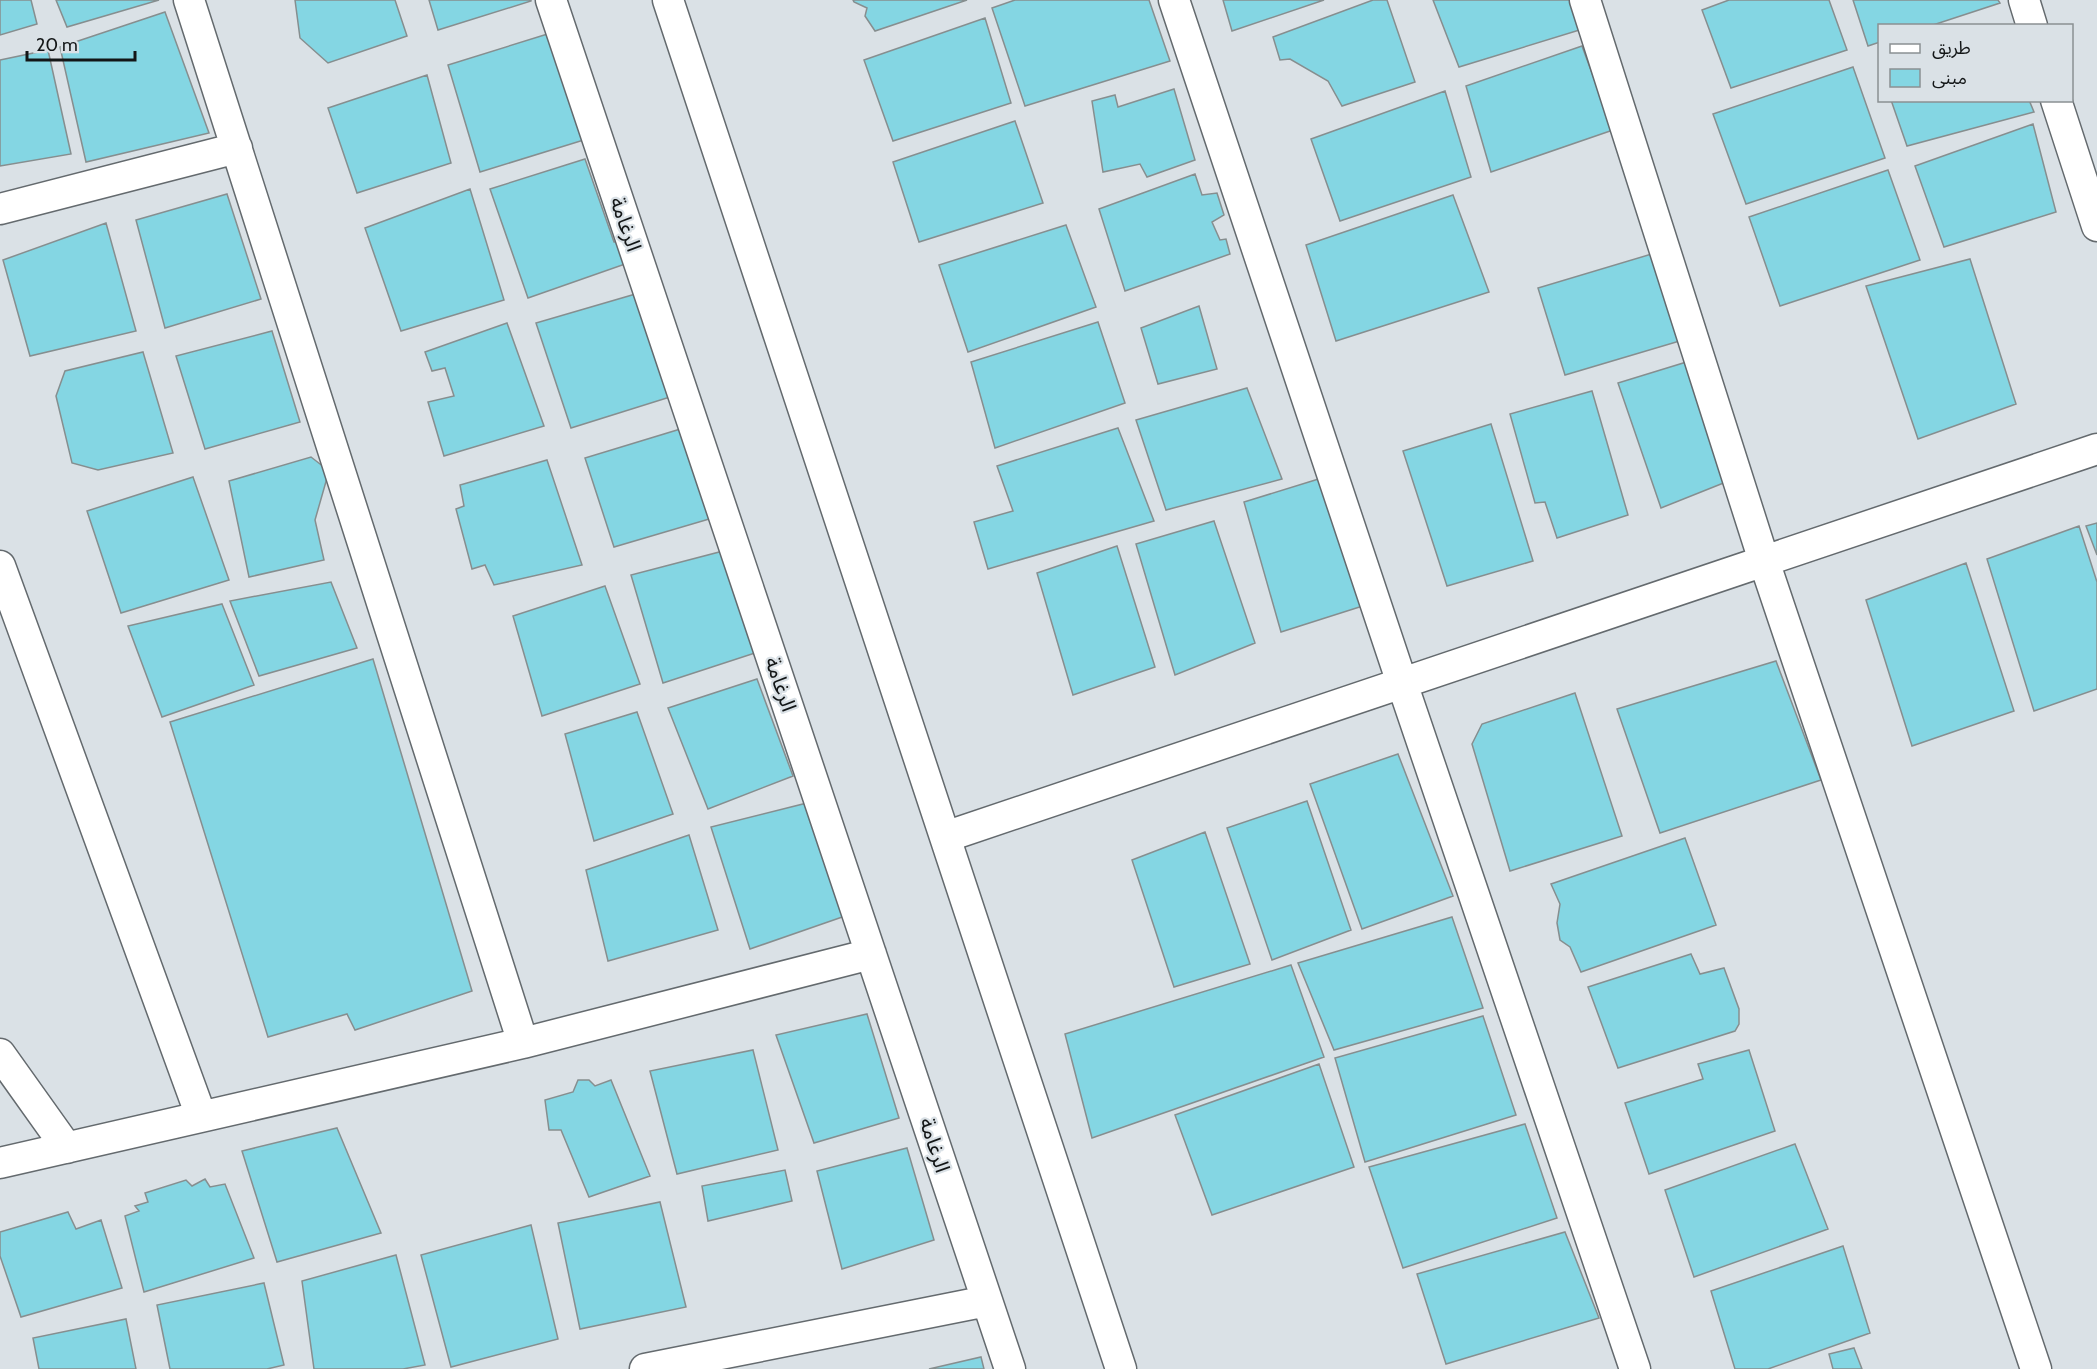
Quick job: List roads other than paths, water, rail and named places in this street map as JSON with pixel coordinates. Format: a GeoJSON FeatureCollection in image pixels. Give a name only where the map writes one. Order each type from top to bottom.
{"type":"FeatureCollection","features":[{"type":"Feature","properties":{"kind":"street"},"geometry":{"type":"LineString","coordinates":[[189,0],[523,1043]]}},
{"type":"Feature","properties":{"kind":"street","name":"الرغامة"},"geometry":{"type":"LineString","coordinates":[[551,0],[1010,1369]]}},
{"type":"Feature","properties":{"kind":"street"},"geometry":{"type":"LineString","coordinates":[[668,0],[1121,1369]]}},
{"type":"Feature","properties":{"kind":"street"},"geometry":{"type":"LineString","coordinates":[[1174,0],[1402,683],[1635,1369]]}},
{"type":"Feature","properties":{"kind":"street"},"geometry":{"type":"LineString","coordinates":[[1585,0],[1764,561],[2036,1369]]}},
{"type":"Feature","properties":{"kind":"street"},"geometry":{"type":"LineString","coordinates":[[2024,0],[2031,24]]}},
{"type":"Feature","properties":{"kind":"street"},"geometry":{"type":"LineString","coordinates":[[2057,102],[2097,226]]}},
{"type":"Feature","properties":{"kind":"street"},"geometry":{"type":"LineString","coordinates":[[0,209],[237,148]]}},
{"type":"Feature","properties":{"kind":"street"},"geometry":{"type":"LineString","coordinates":[[945,837],[2097,449]]}},
{"type":"Feature","properties":{"kind":"street"},"geometry":{"type":"LineString","coordinates":[[0,566],[201,1116]]}},
{"type":"Feature","properties":{"kind":"street"},"geometry":{"type":"LineString","coordinates":[[0,1163],[523,1043],[871,954]]}},
{"type":"Feature","properties":{"kind":"street"},"geometry":{"type":"LineString","coordinates":[[0,1054],[68,1148]]}},
{"type":"Feature","properties":{"kind":"street"},"geometry":{"type":"LineString","coordinates":[[645,1369],[987,1300]]}}]}
